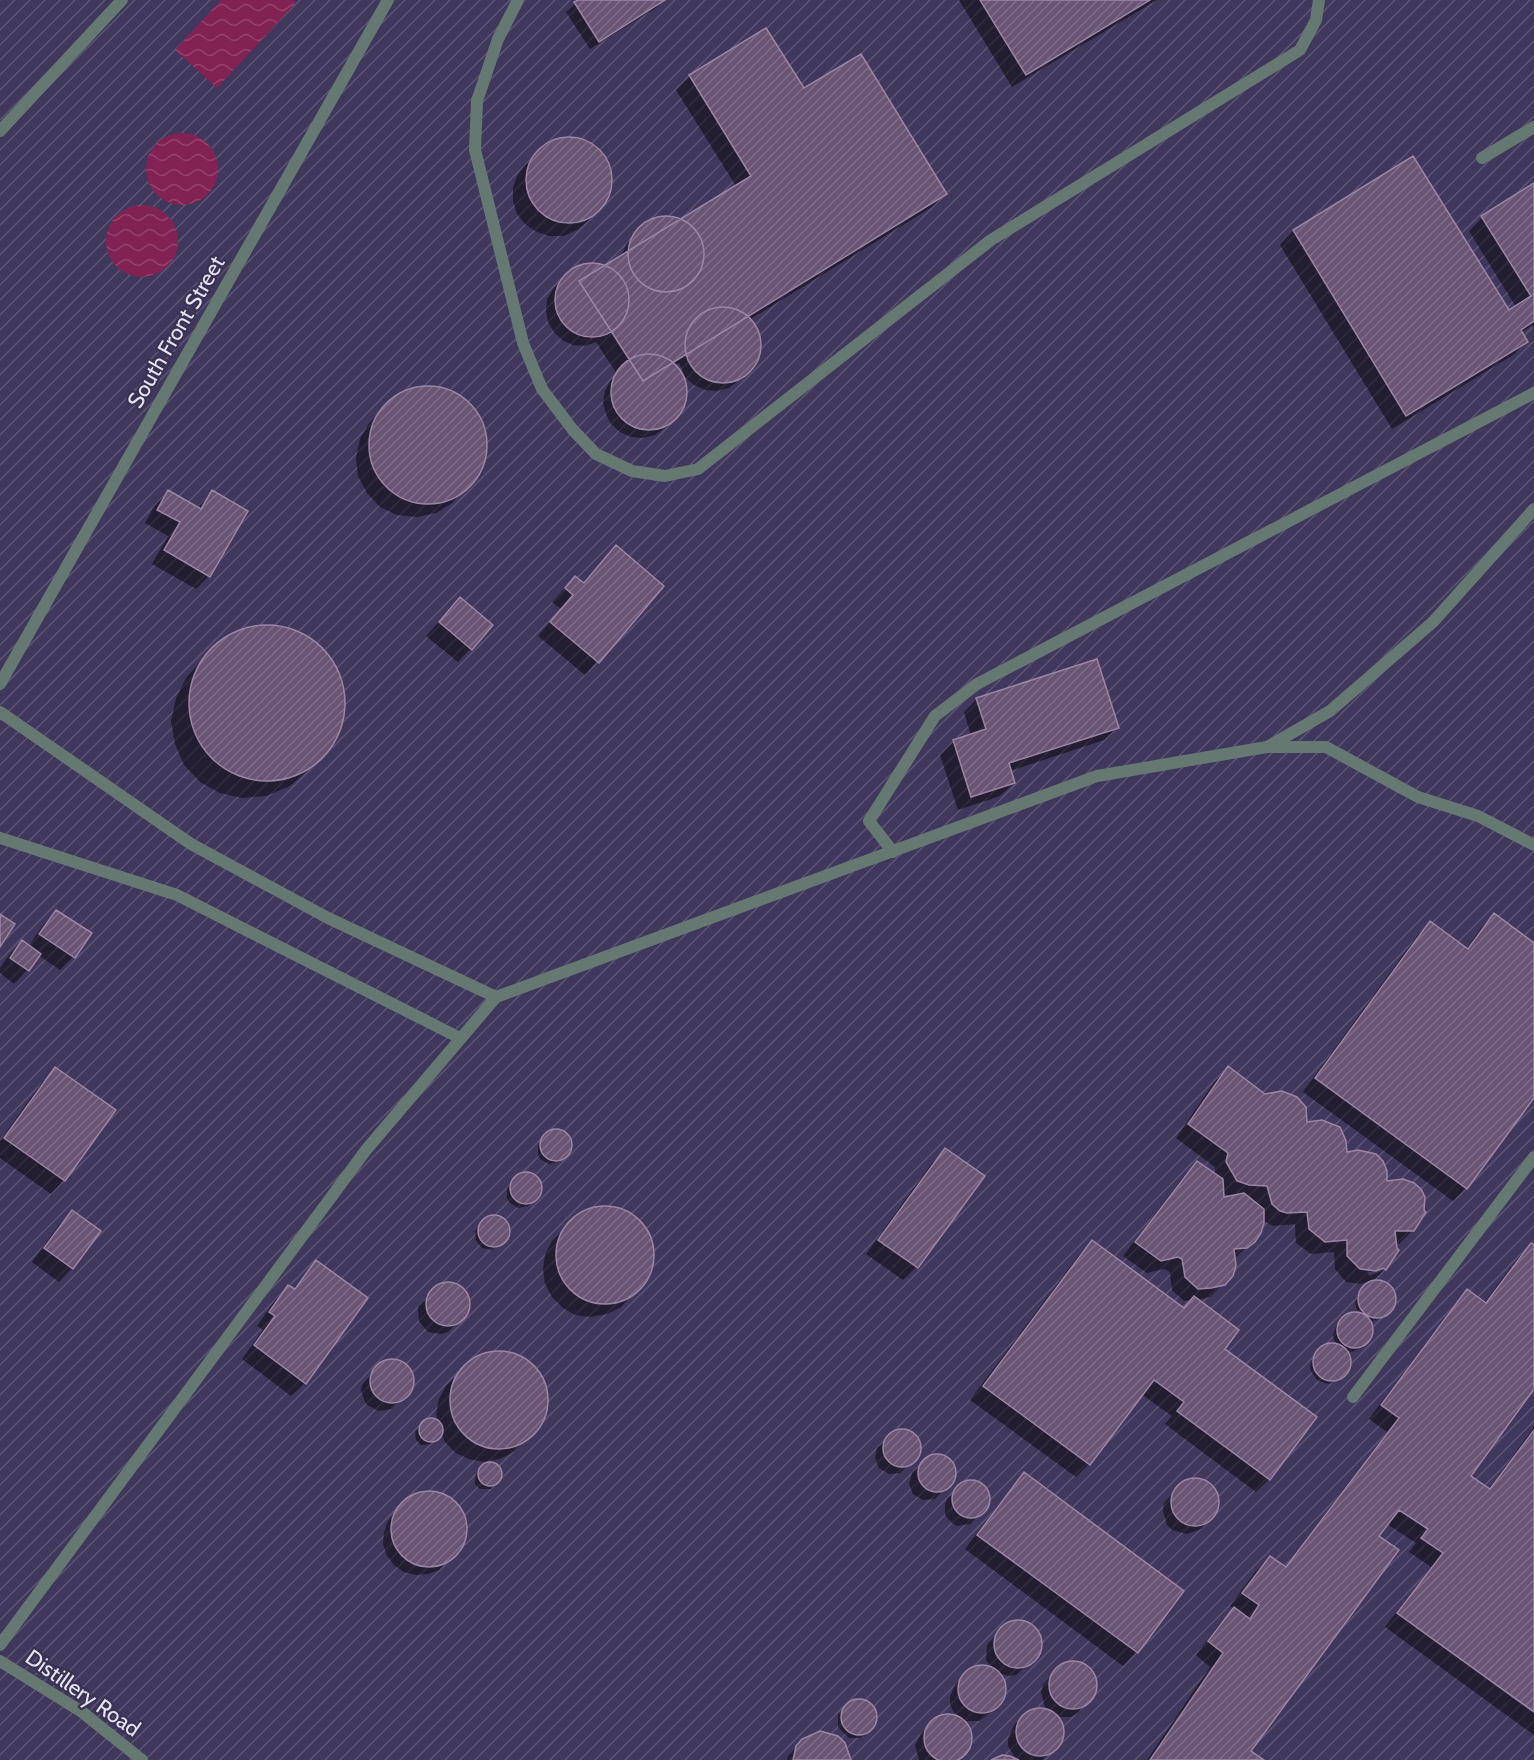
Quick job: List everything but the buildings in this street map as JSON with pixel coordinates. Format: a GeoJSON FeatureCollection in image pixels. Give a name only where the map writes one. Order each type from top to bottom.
{"type":"FeatureCollection","features":[{"type":"Feature","properties":{"kind":"street"},"geometry":{"type":"LineString","coordinates":[[0,131],[122,0]]}},
{"type":"Feature","properties":{"kind":"street","name":"South Front Street"},"geometry":{"type":"LineString","coordinates":[[0,684],[388,0]]}},
{"type":"Feature","properties":{"kind":"street"},"geometry":{"type":"LineString","coordinates":[[518,0],[498,39],[477,100],[474,150],[523,343],[542,389],[573,430],[596,454],[632,471],[665,476],[698,469],[991,240],[1300,50],[1316,20],[1319,0]]}},
{"type":"Feature","properties":{"kind":"street"},"geometry":{"type":"LineString","coordinates":[[1482,158],[1534,127]]}},
{"type":"Feature","properties":{"kind":"street"},"geometry":{"type":"LineString","coordinates":[[893,852],[869,821],[934,716],[977,684],[1534,393]]}},
{"type":"Feature","properties":{"kind":"street"},"geometry":{"type":"LineString","coordinates":[[1268,747],[1330,711],[1433,622],[1534,509]]}},
{"type":"Feature","properties":{"kind":"street"},"geometry":{"type":"LineString","coordinates":[[0,712],[191,844],[328,918],[496,997]]}},
{"type":"Feature","properties":{"kind":"street"},"geometry":{"type":"LineString","coordinates":[[0,1645],[366,1150],[496,997],[1097,776],[1268,747],[1326,747],[1418,797],[1478,816],[1534,845]]}},
{"type":"Feature","properties":{"kind":"street"},"geometry":{"type":"LineString","coordinates":[[0,838],[177,895],[460,1038]]}},
{"type":"Feature","properties":{"kind":"street"},"geometry":{"type":"LineString","coordinates":[[1353,1397],[1534,1157]]}},
{"type":"Feature","properties":{"kind":"street","name":"Distillery Road"},"geometry":{"type":"LineString","coordinates":[[0,1661],[82,1712],[142,1760]]}},
{"type":"Feature","properties":{"kind":"shaded area"},"geometry":{"type":"Polygon","coordinates":[[[0,0],[1534,0],[1534,1760],[0,1760],[0,0]]]}},
{"type":"Feature","properties":{"kind":"water"},"geometry":{"type":"Polygon","coordinates":[[[221,0],[293,0],[296,3],[217,88],[175,50],[221,0]]]}},
{"type":"Feature","properties":{"kind":"water"},"geometry":{"type":"Polygon","coordinates":[[[182,133],[196,136],[208,143],[215,155],[218,169],[215,183],[208,195],[196,202],[182,205],[168,202],[156,195],[149,183],[146,169],[149,155],[156,143],[168,136],[182,133]]]}},
{"type":"Feature","properties":{"kind":"water"},"geometry":{"type":"Polygon","coordinates":[[[142,205],[156,208],[168,215],[175,227],[178,241],[175,255],[168,267],[156,274],[142,277],[128,274],[116,267],[109,255],[106,241],[109,227],[116,215],[128,208],[142,205]]]}}]}
